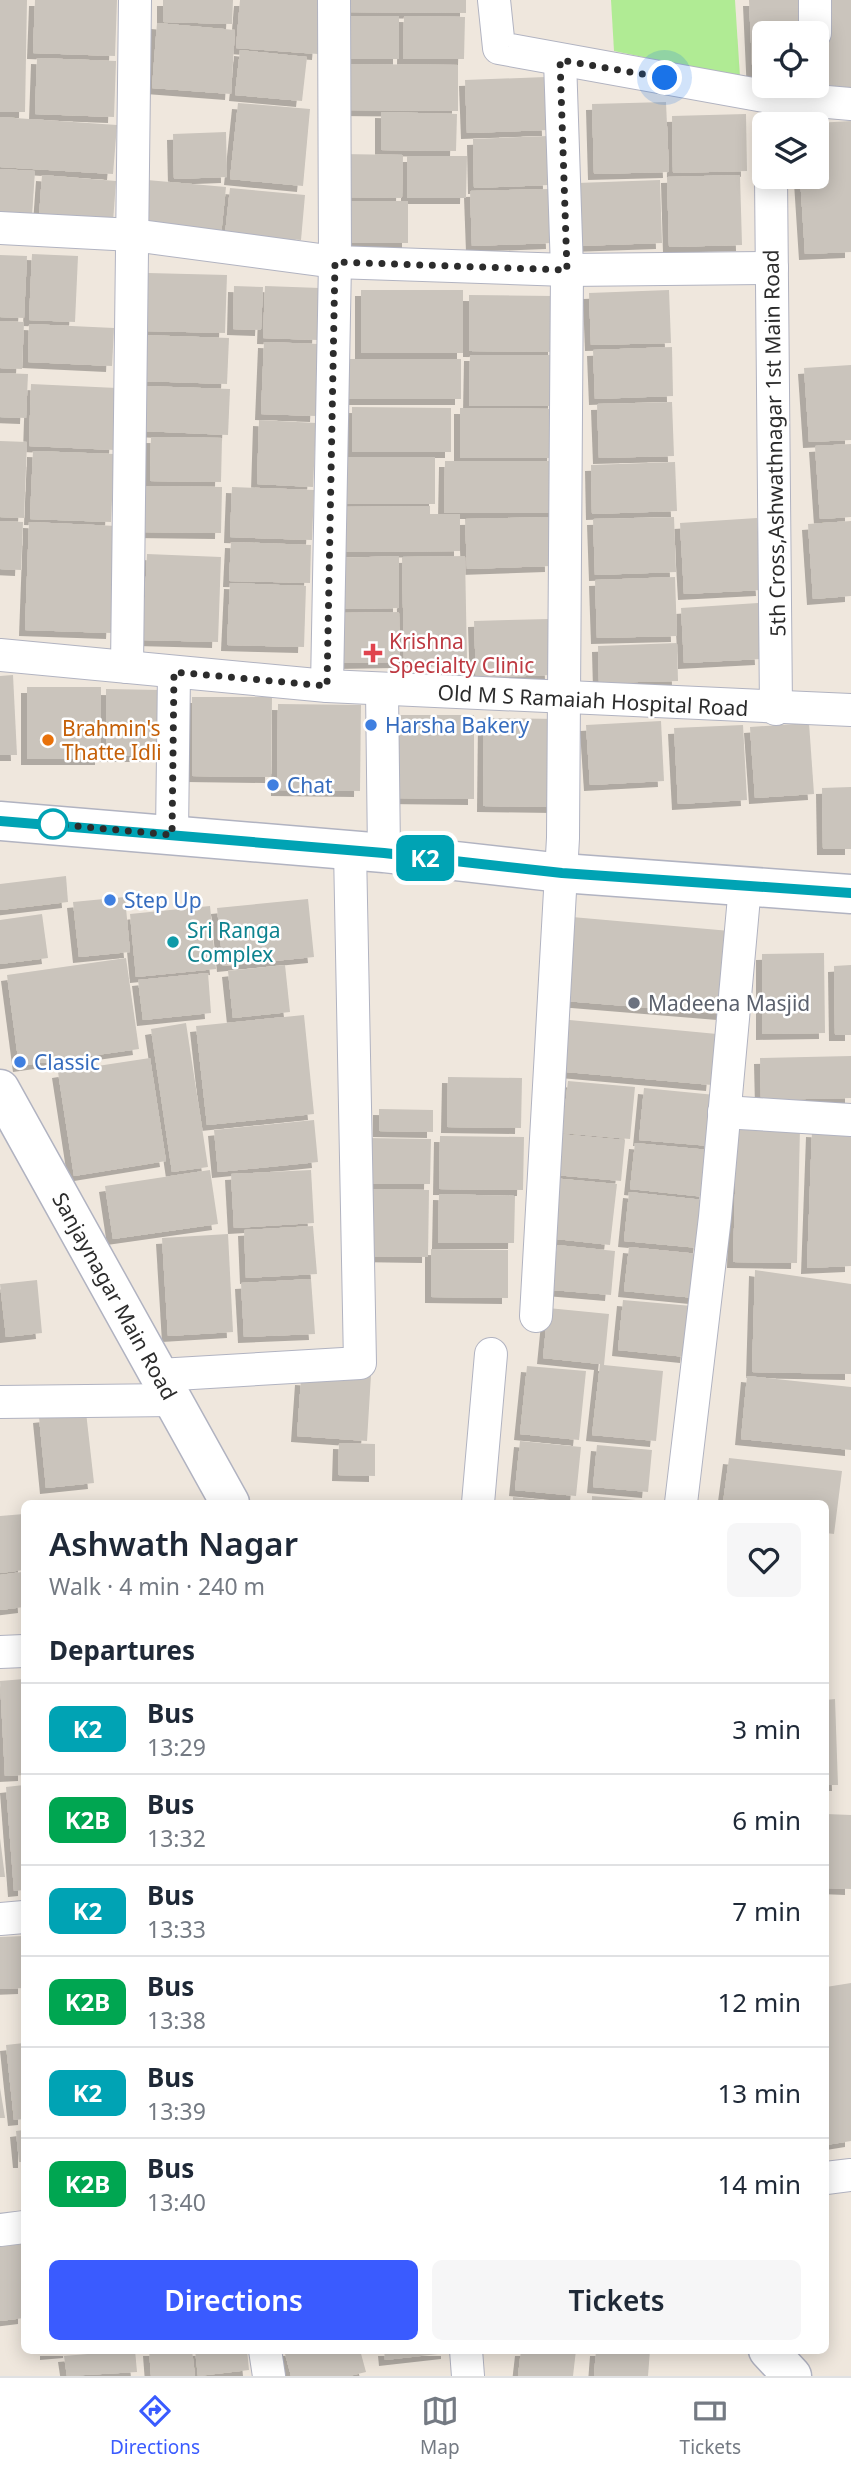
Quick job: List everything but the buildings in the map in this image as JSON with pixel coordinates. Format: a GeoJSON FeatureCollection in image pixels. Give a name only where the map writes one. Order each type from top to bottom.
{"type":"FeatureCollection","features":[{"type":"Feature","properties":{"kind":"street"},"geometry":{"type":"LineString","coordinates":[[127,667],[135,0]]}},
{"type":"Feature","properties":{"kind":"street"},"geometry":{"type":"LineString","coordinates":[[327,686],[335,262],[334,0]]}},
{"type":"Feature","properties":{"kind":"street"},"geometry":{"type":"LineString","coordinates":[[494,0],[499,48],[560,60],[770,111],[804,98]]}},
{"type":"Feature","properties":{"kind":"street"},"geometry":{"type":"LineString","coordinates":[[815,0],[815,21]]}},
{"type":"Feature","properties":{"kind":"street"},"geometry":{"type":"LineString","coordinates":[[536,1315],[562,873],[567,270],[560,60]]}},
{"type":"Feature","properties":{"kind":"street"},"geometry":{"type":"LineString","coordinates":[[829,98],[851,104]]}},
{"type":"Feature","properties":{"kind":"street","name":"5th Cross,Ashwathnagar 1st Main Road"},"geometry":{"type":"LineString","coordinates":[[771,189],[776,709]]}},
{"type":"Feature","properties":{"kind":"street"},"geometry":{"type":"LineString","coordinates":[[0,228],[133,235],[335,262],[567,270],[772,268]]}},
{"type":"Feature","properties":{"kind":"street","name":"Old M S Ramaiah Hospital Road"},"geometry":{"type":"LineString","coordinates":[[0,655],[382,690],[776,709],[851,710]]}},
{"type":"Feature","properties":{"kind":"street"},"geometry":{"type":"LineString","coordinates":[[172,835],[174,672]]}},
{"type":"Feature","properties":{"kind":"street"},"geometry":{"type":"LineString","coordinates":[[0,1402],[166,1387],[360,1363],[367,852],[382,690]]}},
{"type":"Feature","properties":{"kind":"street"},"geometry":{"type":"LineString","coordinates":[[0,821],[367,852],[562,873],[851,894]]}},
{"type":"Feature","properties":{"kind":"street"},"geometry":{"type":"LineString","coordinates":[[681,1500],[715,1217],[745,886]]}},
{"type":"Feature","properties":{"kind":"street","name":"Sanjaynagar Main Road"},"geometry":{"type":"LineString","coordinates":[[1,1092],[228,1500]]}},
{"type":"Feature","properties":{"kind":"street"},"geometry":{"type":"LineString","coordinates":[[724,1112],[851,1120]]}},
{"type":"Feature","properties":{"kind":"street"},"geometry":{"type":"LineString","coordinates":[[478,1500],[491,1354]]}},
{"type":"Feature","properties":{"kind":"street"},"geometry":{"type":"LineString","coordinates":[[0,1652],[21,1651]]}},
{"type":"Feature","properties":{"kind":"street"},"geometry":{"type":"LineString","coordinates":[[0,1919],[21,1917]]}},
{"type":"Feature","properties":{"kind":"street"},"geometry":{"type":"LineString","coordinates":[[829,2178],[851,2175]]}},
{"type":"Feature","properties":{"kind":"street"},"geometry":{"type":"LineString","coordinates":[[0,2230],[21,2227]]}},
{"type":"Feature","properties":{"kind":"street"},"geometry":{"type":"LineString","coordinates":[[266,2354],[269,2376]]}},
{"type":"Feature","properties":{"kind":"street"},"geometry":{"type":"LineString","coordinates":[[466,2354],[468,2376]]}},
{"type":"Feature","properties":{"kind":"street"},"geometry":{"type":"LineString","coordinates":[[772,2354],[792,2376]]}},
{"type":"Feature","properties":{"kind":"green space"},"geometry":{"type":"Polygon","coordinates":[[[611,0],[735,0],[740,77],[614,51],[611,0]]]}},
{"type":"Feature","properties":{"kind":"bus line","name":"K2"},"geometry":{"type":"LineString","coordinates":[[0,821],[384,853],[562,873],[851,893]]}},
{"type":"Feature","properties":{"kind":"place","name":"Krishna Specialty Clinic"},"geometry":{"type":"Point","coordinates":[373,653]}},
{"type":"Feature","properties":{"kind":"place","name":"Harsha Bakery"},"geometry":{"type":"Point","coordinates":[371,725]}},
{"type":"Feature","properties":{"kind":"place","name":"Brahmin's Thatte Idli"},"geometry":{"type":"Point","coordinates":[48,740]}},
{"type":"Feature","properties":{"kind":"place","name":"Chat"},"geometry":{"type":"Point","coordinates":[273,785]}},
{"type":"Feature","properties":{"kind":"place","name":"Step Up"},"geometry":{"type":"Point","coordinates":[110,900]}},
{"type":"Feature","properties":{"kind":"place","name":"Sri Ranga Complex"},"geometry":{"type":"Point","coordinates":[173,942]}},
{"type":"Feature","properties":{"kind":"place","name":"Madeena Masjid"},"geometry":{"type":"Point","coordinates":[634,1003]}},
{"type":"Feature","properties":{"kind":"place","name":"Classic"},"geometry":{"type":"Point","coordinates":[20,1062]}},
{"type":"Feature","properties":{"kind":"route"},"geometry":{"type":"LineString","coordinates":[[53,824],[172,835],[174,672],[327,686],[335,262],[567,270],[560,60],[665,78]]}}]}
